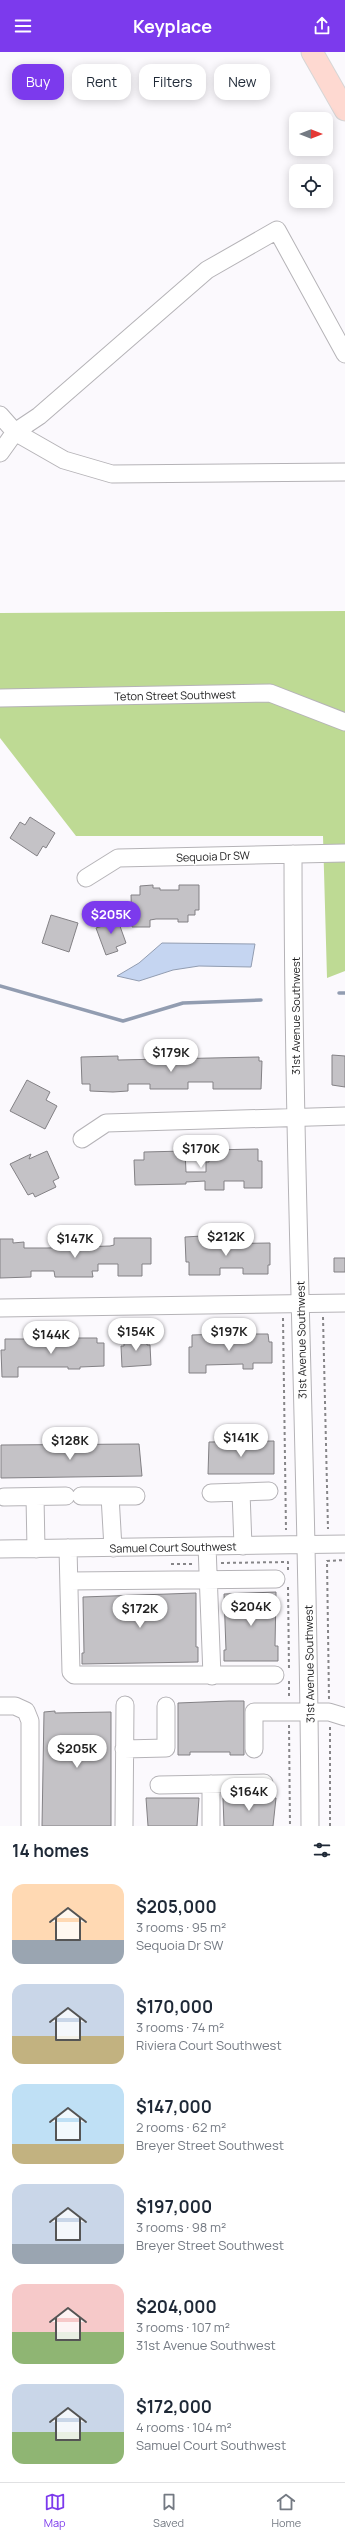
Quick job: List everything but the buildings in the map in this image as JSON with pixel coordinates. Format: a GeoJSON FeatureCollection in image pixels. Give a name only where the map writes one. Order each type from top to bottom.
{"type":"FeatureCollection","features":[{"type":"Feature","properties":{"kind":"main road"},"geometry":{"type":"LineString","coordinates":[[312,52],[345,110]]}},
{"type":"Feature","properties":{"kind":"street"},"geometry":{"type":"LineString","coordinates":[[0,453],[15,432],[39,416],[207,270],[277,230],[345,354]]}},
{"type":"Feature","properties":{"kind":"street"},"geometry":{"type":"LineString","coordinates":[[0,415],[15,432],[64,460],[112,474],[345,472]]}},
{"type":"Feature","properties":{"kind":"street","name":"Teton Street Southwest"},"geometry":{"type":"LineString","coordinates":[[0,698],[270,693],[345,722]]}},
{"type":"Feature","properties":{"kind":"street","name":"Sequoia Dr SW"},"geometry":{"type":"LineString","coordinates":[[86,878],[118,858],[345,853]]}},
{"type":"Feature","properties":{"kind":"street","name":"31st Avenue Southwest"},"geometry":{"type":"LineString","coordinates":[[294,854],[296,1118],[310,1713],[310,1826]]}},
{"type":"Feature","properties":{"kind":"street"},"geometry":{"type":"LineString","coordinates":[[82,1139],[106,1123],[345,1116]]}},
{"type":"Feature","properties":{"kind":"street"},"geometry":{"type":"LineString","coordinates":[[0,1308],[345,1303]]}},
{"type":"Feature","properties":{"kind":"street"},"geometry":{"type":"LineString","coordinates":[[211,1494],[269,1491]]}},
{"type":"Feature","properties":{"kind":"street"},"geometry":{"type":"LineString","coordinates":[[241,1492],[243,1546]]}},
{"type":"Feature","properties":{"kind":"street"},"geometry":{"type":"LineString","coordinates":[[110,1496],[113,1548]]}},
{"type":"Feature","properties":{"kind":"street"},"geometry":{"type":"LineString","coordinates":[[4,1497],[136,1496]]}},
{"type":"Feature","properties":{"kind":"street"},"geometry":{"type":"LineString","coordinates":[[35,1497],[36,1549]]}},
{"type":"Feature","properties":{"kind":"street","name":"Samuel Court Southwest"},"geometry":{"type":"LineString","coordinates":[[0,1549],[345,1544]]}},
{"type":"Feature","properties":{"kind":"street"},"geometry":{"type":"LineString","coordinates":[[207,1546],[212,1676]]}},
{"type":"Feature","properties":{"kind":"street"},"geometry":{"type":"LineString","coordinates":[[68,1548],[71,1672],[74,1675],[284,1676]]}},
{"type":"Feature","properties":{"kind":"street"},"geometry":{"type":"LineString","coordinates":[[69,1581],[208,1572],[284,1580]]}},
{"type":"Feature","properties":{"kind":"street"},"geometry":{"type":"LineString","coordinates":[[124,1704],[124,1826]]}},
{"type":"Feature","properties":{"kind":"street"},"geometry":{"type":"LineString","coordinates":[[0,1706],[15,1706],[26,1711],[30,1722],[30,1826]]}},
{"type":"Feature","properties":{"kind":"street"},"geometry":{"type":"LineString","coordinates":[[124,1749],[166,1748],[166,1706]]}},
{"type":"Feature","properties":{"kind":"street"},"geometry":{"type":"LineString","coordinates":[[254,1749],[254,1712],[329,1712],[345,1717]]}},
{"type":"Feature","properties":{"kind":"street"},"geometry":{"type":"LineString","coordinates":[[159,1785],[264,1783]]}},
{"type":"Feature","properties":{"kind":"street"},"geometry":{"type":"LineString","coordinates":[[211,1784],[211,1826]]}},
{"type":"Feature","properties":{"kind":"path"},"geometry":{"type":"LineString","coordinates":[[330,1317],[322,1318],[322,1325],[326,1529],[332,1529]]}},
{"type":"Feature","properties":{"kind":"path"},"geometry":{"type":"LineString","coordinates":[[275,1318],[283,1318],[287,1530],[280,1530]]}},
{"type":"Feature","properties":{"kind":"path"},"geometry":{"type":"LineString","coordinates":[[330,1826],[327,1561],[345,1560]]}},
{"type":"Feature","properties":{"kind":"path"},"geometry":{"type":"LineString","coordinates":[[169,1564],[208,1572],[288,1562],[284,1580],[284,1676],[289,1712],[290,1826]]}},
{"type":"Feature","properties":{"kind":"green space"},"geometry":{"type":"Polygon","coordinates":[[[345,611],[345,971],[327,978],[323,836],[76,836],[0,738],[0,613],[345,611]]]}},
{"type":"Feature","properties":{"kind":"water"},"geometry":{"type":"Polygon","coordinates":[[[162,943],[255,944],[251,967],[199,966],[173,970],[139,981],[117,976],[139,963],[162,943]]]}},
{"type":"Feature","properties":{"kind":"waterway"},"geometry":{"type":"LineString","coordinates":[[0,986],[123,1021],[183,1003],[261,1000]]}},
{"type":"Feature","properties":{"kind":"waterway"},"geometry":{"type":"LineString","coordinates":[[339,993],[345,993]]}}]}
